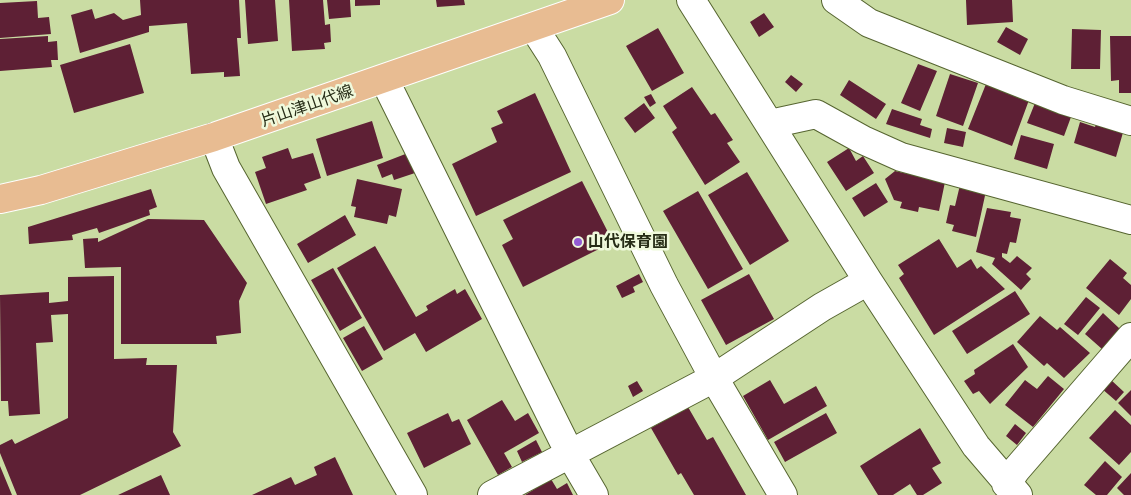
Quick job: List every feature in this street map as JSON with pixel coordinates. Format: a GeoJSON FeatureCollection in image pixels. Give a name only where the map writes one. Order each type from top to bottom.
{"type":"FeatureCollection","features":[{"type":"Feature","properties":{"kind":"main road","name":"片山津山代線"},"geometry":{"type":"LineString","coordinates":[[0,199],[41,190],[214,137],[534,28],[610,0]]}},
{"type":"Feature","properties":{"kind":"street"},"geometry":{"type":"LineString","coordinates":[[690,0],[976,446],[1012,490],[1131,337]]}},
{"type":"Feature","properties":{"kind":"street"},"geometry":{"type":"LineString","coordinates":[[836,0],[869,23],[1063,100],[1131,121]]}},
{"type":"Feature","properties":{"kind":"street"},"geometry":{"type":"LineString","coordinates":[[534,28],[552,56],[664,285],[714,378],[784,495]]}},
{"type":"Feature","properties":{"kind":"street"},"geometry":{"type":"LineString","coordinates":[[384,79],[570,454],[594,495]]}},
{"type":"Feature","properties":{"kind":"street"},"geometry":{"type":"LineString","coordinates":[[770,124],[816,114],[863,140],[901,157],[1131,220]]}},
{"type":"Feature","properties":{"kind":"street"},"geometry":{"type":"LineString","coordinates":[[214,137],[226,168],[413,495]]}},
{"type":"Feature","properties":{"kind":"street"},"geometry":{"type":"LineString","coordinates":[[492,495],[714,378],[822,307],[868,280]]}},
{"type":"Feature","properties":{"kind":"building"},"geometry":{"type":"Polygon","coordinates":[[[140,0],[239,0],[241,38],[237,38],[240,76],[224,77],[224,72],[191,74],[187,23],[149,26],[149,32],[80,53],[71,15],[92,9],[95,19],[114,13],[123,20],[141,15],[140,0]]]}},
{"type":"Feature","properties":{"kind":"building"},"geometry":{"type":"Polygon","coordinates":[[[245,0],[275,0],[278,41],[248,44],[245,0]]]}},
{"type":"Feature","properties":{"kind":"building"},"geometry":{"type":"Polygon","coordinates":[[[289,0],[323,0],[325,25],[330,24],[331,42],[324,43],[325,49],[292,51],[289,0]]]}},
{"type":"Feature","properties":{"kind":"building"},"geometry":{"type":"Polygon","coordinates":[[[327,0],[350,0],[351,17],[329,19],[327,0]]]}},
{"type":"Feature","properties":{"kind":"building"},"geometry":{"type":"Polygon","coordinates":[[[355,0],[380,0],[380,5],[355,6],[355,0]]]}},
{"type":"Feature","properties":{"kind":"building"},"geometry":{"type":"Polygon","coordinates":[[[436,0],[464,0],[465,5],[437,7],[436,0]]]}},
{"type":"Feature","properties":{"kind":"building"},"geometry":{"type":"Polygon","coordinates":[[[966,0],[1012,0],[1013,22],[967,25],[966,0]]]}},
{"type":"Feature","properties":{"kind":"building"},"geometry":{"type":"Polygon","coordinates":[[[37,1],[38,18],[49,17],[51,34],[0,38],[0,3],[37,1]]]}},
{"type":"Feature","properties":{"kind":"building"},"geometry":{"type":"Polygon","coordinates":[[[764,13],[774,27],[759,37],[750,22],[764,13]]]}},
{"type":"Feature","properties":{"kind":"building"},"geometry":{"type":"Polygon","coordinates":[[[1006,27],[1028,39],[1020,55],[997,42],[1006,27]]]}},
{"type":"Feature","properties":{"kind":"building"},"geometry":{"type":"Polygon","coordinates":[[[658,28],[684,73],[652,91],[626,46],[658,28]]]}},
{"type":"Feature","properties":{"kind":"building"},"geometry":{"type":"Polygon","coordinates":[[[1072,29],[1101,30],[1100,69],[1071,69],[1072,29]]]}},
{"type":"Feature","properties":{"kind":"building"},"geometry":{"type":"Polygon","coordinates":[[[48,36],[48,42],[57,41],[58,60],[51,60],[52,67],[0,71],[0,39],[48,36]]]}},
{"type":"Feature","properties":{"kind":"building"},"geometry":{"type":"Polygon","coordinates":[[[1110,36],[1131,36],[1131,93],[1119,93],[1119,80],[1111,81],[1110,36]]]}},
{"type":"Feature","properties":{"kind":"building"},"geometry":{"type":"Polygon","coordinates":[[[130,44],[144,93],[74,113],[60,65],[130,44]]]}},
{"type":"Feature","properties":{"kind":"building"},"geometry":{"type":"Polygon","coordinates":[[[918,64],[937,71],[920,111],[901,103],[918,64]]]}},
{"type":"Feature","properties":{"kind":"building"},"geometry":{"type":"Polygon","coordinates":[[[950,74],[978,83],[963,126],[936,116],[950,74]]]}},
{"type":"Feature","properties":{"kind":"building"},"geometry":{"type":"Polygon","coordinates":[[[791,75],[803,84],[796,92],[785,82],[791,75]]]}},
{"type":"Feature","properties":{"kind":"building"},"geometry":{"type":"Polygon","coordinates":[[[849,80],[886,104],[876,119],[840,95],[849,80]]]}},
{"type":"Feature","properties":{"kind":"building"},"geometry":{"type":"Polygon","coordinates":[[[986,84],[1029,100],[1012,146],[968,129],[986,84]]]}},
{"type":"Feature","properties":{"kind":"building"},"geometry":{"type":"Polygon","coordinates":[[[692,87],[711,115],[715,113],[733,140],[727,143],[740,162],[705,185],[672,132],[677,128],[663,106],[692,87]]]}},
{"type":"Feature","properties":{"kind":"building"},"geometry":{"type":"Polygon","coordinates":[[[535,93],[571,172],[476,216],[452,164],[497,142],[491,128],[503,123],[497,111],[535,93]]]}},
{"type":"Feature","properties":{"kind":"building"},"geometry":{"type":"Polygon","coordinates":[[[651,94],[656,103],[650,107],[644,97],[651,94]]]}},
{"type":"Feature","properties":{"kind":"building"},"geometry":{"type":"Polygon","coordinates":[[[644,103],[655,118],[635,133],[624,118],[644,103]]]}},
{"type":"Feature","properties":{"kind":"building"},"geometry":{"type":"Polygon","coordinates":[[[1035,103],[1071,117],[1064,136],[1027,123],[1035,103]]]}},
{"type":"Feature","properties":{"kind":"building"},"geometry":{"type":"Polygon","coordinates":[[[892,109],[922,119],[920,125],[932,129],[930,138],[886,124],[892,109]]]}},
{"type":"Feature","properties":{"kind":"building"},"geometry":{"type":"Polygon","coordinates":[[[372,121],[383,158],[327,176],[316,139],[372,121]]]}},
{"type":"Feature","properties":{"kind":"building"},"geometry":{"type":"Polygon","coordinates":[[[1097,121],[1124,129],[1116,157],[1074,143],[1080,122],[1095,127],[1097,121]]]}},
{"type":"Feature","properties":{"kind":"building"},"geometry":{"type":"Polygon","coordinates":[[[947,128],[966,132],[963,147],[944,143],[947,128]]]}},
{"type":"Feature","properties":{"kind":"building"},"geometry":{"type":"Polygon","coordinates":[[[1021,135],[1054,144],[1047,169],[1014,159],[1021,135]]]}},
{"type":"Feature","properties":{"kind":"building"},"geometry":{"type":"Polygon","coordinates":[[[288,148],[292,159],[313,153],[321,178],[304,184],[307,190],[266,204],[255,172],[266,168],[262,157],[288,148]]]}},
{"type":"Feature","properties":{"kind":"building"},"geometry":{"type":"Polygon","coordinates":[[[849,148],[856,161],[863,156],[874,173],[846,191],[827,162],[849,148]]]}},
{"type":"Feature","properties":{"kind":"building"},"geometry":{"type":"Polygon","coordinates":[[[408,153],[415,173],[394,180],[392,174],[382,178],[377,165],[408,153]]]}},
{"type":"Feature","properties":{"kind":"building"},"geometry":{"type":"Polygon","coordinates":[[[895,171],[945,182],[939,211],[919,207],[918,212],[900,208],[902,202],[894,200],[885,179],[895,171]]]}},
{"type":"Feature","properties":{"kind":"building"},"geometry":{"type":"Polygon","coordinates":[[[747,172],[789,241],[750,265],[708,195],[747,172]]]}},
{"type":"Feature","properties":{"kind":"building"},"geometry":{"type":"Polygon","coordinates":[[[357,179],[402,189],[396,217],[389,215],[387,224],[354,217],[356,207],[351,206],[357,179]]]}},
{"type":"Feature","properties":{"kind":"building"},"geometry":{"type":"Polygon","coordinates":[[[582,181],[613,242],[523,287],[502,245],[513,239],[503,220],[582,181]]]}},
{"type":"Feature","properties":{"kind":"building"},"geometry":{"type":"Polygon","coordinates":[[[876,183],[888,202],[864,217],[852,198],[876,183]]]}},
{"type":"Feature","properties":{"kind":"building"},"geometry":{"type":"Polygon","coordinates":[[[960,185],[986,191],[976,237],[952,231],[954,225],[946,223],[950,205],[955,206],[960,185]]]}},
{"type":"Feature","properties":{"kind":"building"},"geometry":{"type":"Polygon","coordinates":[[[151,189],[157,207],[149,210],[150,215],[99,233],[97,228],[72,235],[73,240],[29,244],[28,227],[151,189]]]}},
{"type":"Feature","properties":{"kind":"building"},"geometry":{"type":"Polygon","coordinates":[[[698,191],[743,269],[708,289],[663,211],[698,191]]]}},
{"type":"Feature","properties":{"kind":"building"},"geometry":{"type":"Polygon","coordinates":[[[987,208],[1011,212],[1010,217],[1021,219],[1016,243],[1010,242],[1007,254],[1002,253],[1002,257],[1010,263],[1017,256],[1032,268],[1026,274],[1031,279],[1021,290],[992,264],[995,258],[976,252],[987,208]]]}},
{"type":"Feature","properties":{"kind":"building"},"geometry":{"type":"Polygon","coordinates":[[[345,215],[356,235],[308,263],[297,244],[345,215]]]}},
{"type":"Feature","properties":{"kind":"building"},"geometry":{"type":"Polygon","coordinates":[[[148,219],[204,220],[247,283],[239,301],[241,333],[216,336],[217,344],[121,344],[121,267],[85,268],[83,239],[98,238],[98,242],[148,219]]]}},
{"type":"Feature","properties":{"kind":"building"},"geometry":{"type":"Polygon","coordinates":[[[939,239],[957,268],[971,259],[977,269],[981,266],[1005,289],[934,335],[899,278],[904,274],[898,265],[939,239]]]}},
{"type":"Feature","properties":{"kind":"building"},"geometry":{"type":"Polygon","coordinates":[[[375,246],[416,317],[428,310],[426,306],[455,289],[457,294],[465,289],[482,319],[426,352],[415,333],[384,351],[337,268],[375,246]]]}},
{"type":"Feature","properties":{"kind":"building"},"geometry":{"type":"Polygon","coordinates":[[[1110,259],[1127,273],[1123,278],[1131,285],[1131,299],[1119,315],[1086,288],[1110,259]]]}},
{"type":"Feature","properties":{"kind":"building"},"geometry":{"type":"Polygon","coordinates":[[[333,268],[362,318],[340,331],[311,280],[333,268]]]}},
{"type":"Feature","properties":{"kind":"building"},"geometry":{"type":"Polygon","coordinates":[[[639,274],[643,282],[633,287],[635,292],[622,298],[616,286],[639,274]]]}},
{"type":"Feature","properties":{"kind":"building"},"geometry":{"type":"Polygon","coordinates":[[[749,274],[774,319],[726,345],[701,300],[749,274]]]}},
{"type":"Feature","properties":{"kind":"building"},"geometry":{"type":"Polygon","coordinates":[[[114,276],[114,359],[147,358],[146,365],[177,365],[173,432],[181,446],[80,495],[17,495],[0,453],[0,445],[12,439],[15,444],[68,418],[68,314],[51,315],[53,342],[36,343],[40,414],[9,416],[8,401],[1,401],[0,295],[49,292],[49,303],[68,301],[68,277],[114,276]]]}},
{"type":"Feature","properties":{"kind":"building"},"geometry":{"type":"Polygon","coordinates":[[[1015,291],[1030,314],[967,354],[952,331],[1015,291]]]}},
{"type":"Feature","properties":{"kind":"building"},"geometry":{"type":"Polygon","coordinates":[[[1086,297],[1100,308],[1078,335],[1064,324],[1086,297]]]}},
{"type":"Feature","properties":{"kind":"building"},"geometry":{"type":"Polygon","coordinates":[[[1103,313],[1120,329],[1102,349],[1085,334],[1103,313]]]}},
{"type":"Feature","properties":{"kind":"building"},"geometry":{"type":"Polygon","coordinates":[[[1040,316],[1057,330],[1060,327],[1090,353],[1064,378],[1047,363],[1044,366],[1017,342],[1040,316]]]}},
{"type":"Feature","properties":{"kind":"building"},"geometry":{"type":"Polygon","coordinates":[[[364,326],[383,359],[362,371],[343,338],[364,326]]]}},
{"type":"Feature","properties":{"kind":"building"},"geometry":{"type":"Polygon","coordinates":[[[1013,344],[1028,367],[990,404],[979,391],[973,394],[964,381],[975,374],[974,370],[1013,344]]]}},
{"type":"Feature","properties":{"kind":"building"},"geometry":{"type":"Polygon","coordinates":[[[1048,376],[1064,389],[1033,427],[1005,405],[1025,380],[1037,389],[1048,376]]]}},
{"type":"Feature","properties":{"kind":"building"},"geometry":{"type":"Polygon","coordinates":[[[1110,379],[1124,392],[1116,401],[1101,388],[1110,379]]]}},
{"type":"Feature","properties":{"kind":"building"},"geometry":{"type":"Polygon","coordinates":[[[770,380],[784,404],[816,386],[827,406],[768,440],[743,396],[770,380]]]}},
{"type":"Feature","properties":{"kind":"building"},"geometry":{"type":"Polygon","coordinates":[[[637,381],[643,391],[633,397],[628,386],[637,381]]]}},
{"type":"Feature","properties":{"kind":"building"},"geometry":{"type":"Polygon","coordinates":[[[1131,390],[1131,416],[1118,403],[1131,390]]]}},
{"type":"Feature","properties":{"kind":"building"},"geometry":{"type":"Polygon","coordinates":[[[502,400],[515,421],[528,413],[539,433],[504,453],[512,467],[498,475],[467,420],[502,400]]]}},
{"type":"Feature","properties":{"kind":"building"},"geometry":{"type":"Polygon","coordinates":[[[688,407],[707,440],[713,437],[746,495],[694,495],[681,473],[678,475],[651,428],[688,407]]]}},
{"type":"Feature","properties":{"kind":"building"},"geometry":{"type":"Polygon","coordinates":[[[1115,410],[1131,425],[1131,452],[1119,465],[1089,438],[1115,410]]]}},
{"type":"Feature","properties":{"kind":"building"},"geometry":{"type":"Polygon","coordinates":[[[448,413],[452,422],[459,419],[471,444],[424,468],[407,433],[448,413]]]}},
{"type":"Feature","properties":{"kind":"building"},"geometry":{"type":"Polygon","coordinates":[[[826,413],[837,433],[785,462],[774,442],[826,413]]]}},
{"type":"Feature","properties":{"kind":"building"},"geometry":{"type":"Polygon","coordinates":[[[1015,424],[1026,433],[1017,445],[1006,436],[1015,424]]]}},
{"type":"Feature","properties":{"kind":"building"},"geometry":{"type":"Polygon","coordinates":[[[920,428],[941,463],[932,468],[942,483],[923,495],[917,495],[910,484],[893,495],[878,495],[860,466],[920,428]]]}},
{"type":"Feature","properties":{"kind":"building"},"geometry":{"type":"Polygon","coordinates":[[[536,440],[542,452],[522,462],[517,451],[536,440]]]}},
{"type":"Feature","properties":{"kind":"building"},"geometry":{"type":"Polygon","coordinates":[[[335,457],[353,495],[252,495],[291,477],[295,485],[317,475],[314,467],[335,457]]]}},
{"type":"Feature","properties":{"kind":"building"},"geometry":{"type":"Polygon","coordinates":[[[1105,461],[1122,477],[1107,495],[1096,495],[1084,485],[1105,461]]]}},
{"type":"Feature","properties":{"kind":"building"},"geometry":{"type":"Polygon","coordinates":[[[0,466],[12,495],[0,495],[0,466]]]}},
{"type":"Feature","properties":{"kind":"building"},"geometry":{"type":"Polygon","coordinates":[[[1131,473],[1131,495],[1124,495],[1117,488],[1131,473]]]}},
{"type":"Feature","properties":{"kind":"building"},"geometry":{"type":"Polygon","coordinates":[[[161,475],[170,495],[118,495],[161,475]]]}},
{"type":"Feature","properties":{"kind":"building"},"geometry":{"type":"Polygon","coordinates":[[[551,479],[557,489],[567,483],[573,495],[525,495],[551,479]]]}},
{"type":"Feature","properties":{"kind":"place","name":"山代保育園"},"geometry":{"type":"Point","coordinates":[578,242]}}]}
